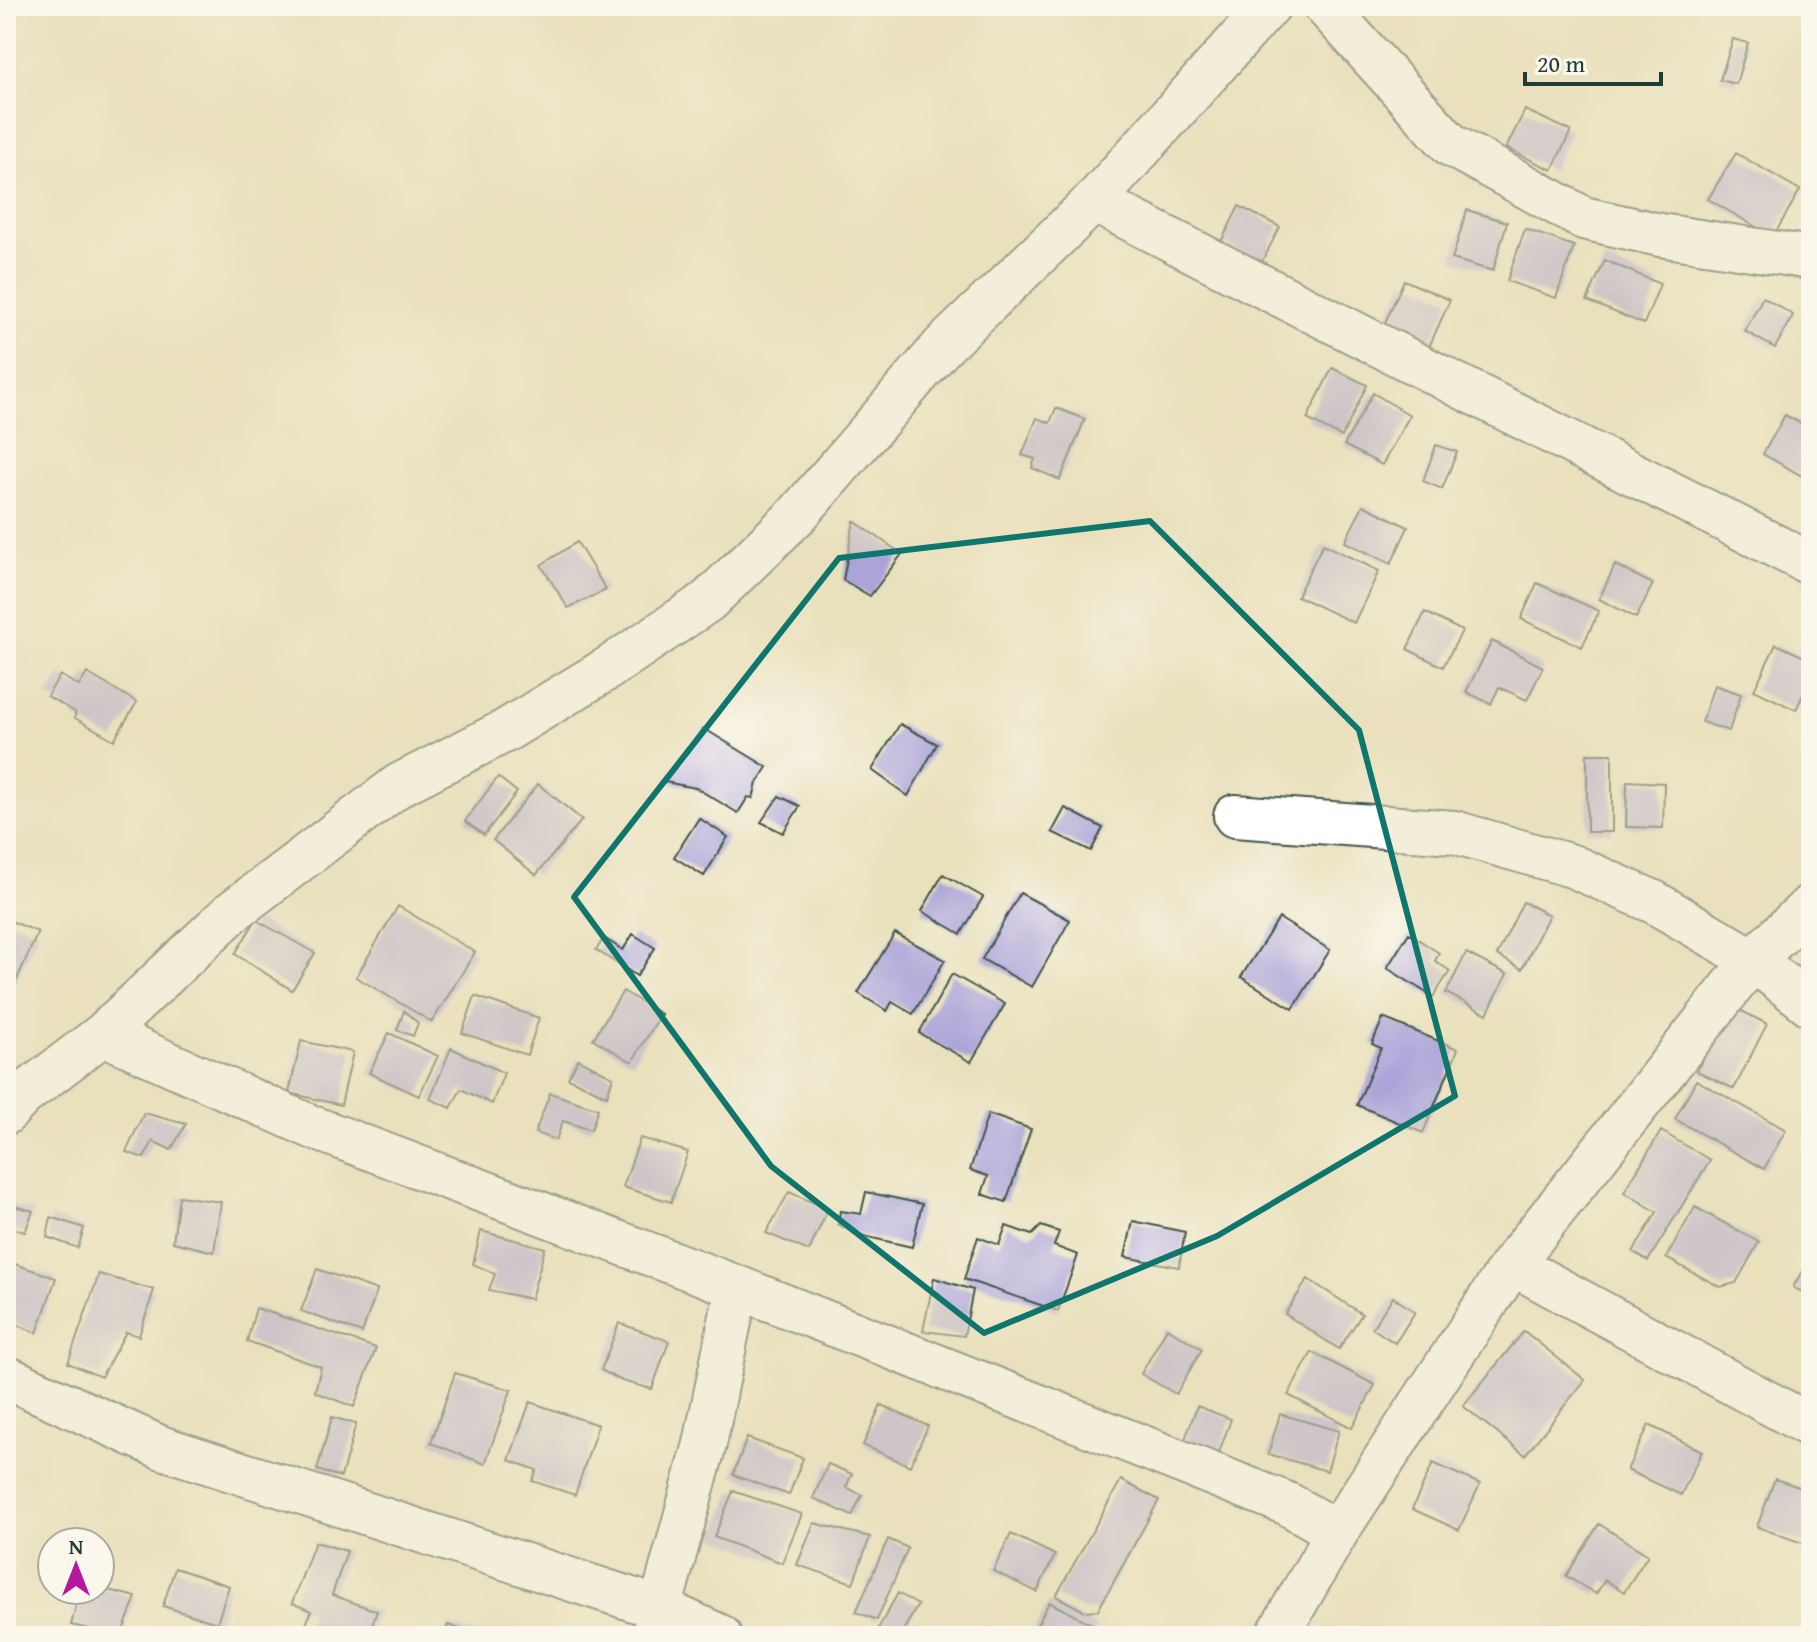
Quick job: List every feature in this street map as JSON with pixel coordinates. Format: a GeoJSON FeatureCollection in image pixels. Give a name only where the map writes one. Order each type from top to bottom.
{"type":"FeatureCollection","features":[{"type":"Feature","properties":{"kind":"street"},"geometry":{"type":"LineString","coordinates":[[6,1113],[22,1096],[103,1034],[232,912],[399,785],[505,731],[607,669],[708,601],[797,515],[943,346],[1094,201],[1269,6]]}},
{"type":"Feature","properties":{"kind":"street"},"geometry":{"type":"LineString","coordinates":[[1325,6],[1451,145],[1583,218],[1660,235],[1811,258]]}},
{"type":"Feature","properties":{"kind":"street"},"geometry":{"type":"LineString","coordinates":[[1094,201],[1811,564]]}},
{"type":"Feature","properties":{"kind":"street"},"geometry":{"type":"LineString","coordinates":[[1235,816],[1454,832],[1572,866],[1654,902],[1753,960],[1811,1005]]}},
{"type":"Feature","properties":{"kind":"street"},"geometry":{"type":"LineString","coordinates":[[1277,1636],[1337,1532],[1512,1264],[1753,960],[1811,905]]}},
{"type":"Feature","properties":{"kind":"street"},"geometry":{"type":"LineString","coordinates":[[103,1034],[312,1127],[737,1287],[1288,1504],[1337,1532]]}},
{"type":"Feature","properties":{"kind":"street"},"geometry":{"type":"LineString","coordinates":[[1512,1264],[1811,1426]]}},
{"type":"Feature","properties":{"kind":"street"},"geometry":{"type":"LineString","coordinates":[[656,1622],[705,1444],[737,1287]]}},
{"type":"Feature","properties":{"kind":"street"},"geometry":{"type":"LineString","coordinates":[[6,1377],[160,1447],[656,1622],[720,1636]]}},
{"type":"Feature","properties":{"kind":"highlighted area"},"geometry":{"type":"Polygon","coordinates":[[[1150,521],[1359,730],[1455,1096],[1217,1236],[984,1333],[771,1166],[574,897],[839,558],[1150,521]]]}},
{"type":"Feature","properties":{"kind":"building"},"geometry":{"type":"Polygon","coordinates":[[[1733,39],[1748,43],[1736,84],[1720,80],[1733,39]]]}},
{"type":"Feature","properties":{"kind":"building"},"geometry":{"type":"Polygon","coordinates":[[[1525,110],[1571,131],[1552,170],[1506,148],[1525,110]]]}},
{"type":"Feature","properties":{"kind":"building"},"geometry":{"type":"Polygon","coordinates":[[[1736,153],[1800,190],[1773,237],[1708,199],[1736,153]]]}},
{"type":"Feature","properties":{"kind":"building"},"geometry":{"type":"Polygon","coordinates":[[[1239,206],[1280,227],[1261,263],[1221,242],[1239,206]]]}},
{"type":"Feature","properties":{"kind":"building"},"geometry":{"type":"Polygon","coordinates":[[[1467,210],[1507,222],[1493,271],[1452,259],[1467,210]]]}},
{"type":"Feature","properties":{"kind":"building"},"geometry":{"type":"Polygon","coordinates":[[[1525,229],[1574,246],[1556,298],[1507,281],[1525,229]]]}},
{"type":"Feature","properties":{"kind":"building"},"geometry":{"type":"Polygon","coordinates":[[[1605,260],[1660,284],[1644,324],[1587,301],[1605,260]]]}},
{"type":"Feature","properties":{"kind":"building"},"geometry":{"type":"Polygon","coordinates":[[[1404,280],[1450,300],[1425,356],[1379,336],[1404,280]]]}},
{"type":"Feature","properties":{"kind":"building"},"geometry":{"type":"Polygon","coordinates":[[[1763,297],[1793,315],[1775,348],[1745,331],[1763,297]]]}},
{"type":"Feature","properties":{"kind":"building"},"geometry":{"type":"Polygon","coordinates":[[[1332,368],[1367,385],[1342,437],[1307,419],[1332,368]]]}},
{"type":"Feature","properties":{"kind":"building"},"geometry":{"type":"Polygon","coordinates":[[[1373,393],[1410,415],[1382,465],[1344,445],[1373,393]]]}},
{"type":"Feature","properties":{"kind":"building"},"geometry":{"type":"Polygon","coordinates":[[[1056,408],[1085,419],[1060,480],[1032,468],[1035,459],[1022,455],[1037,418],[1050,423],[1056,408]]]}},
{"type":"Feature","properties":{"kind":"building"},"geometry":{"type":"Polygon","coordinates":[[[1785,415],[1811,429],[1809,480],[1763,454],[1785,415]]]}},
{"type":"Feature","properties":{"kind":"building"},"geometry":{"type":"Polygon","coordinates":[[[1436,445],[1457,452],[1442,489],[1423,481],[1436,445]]]}},
{"type":"Feature","properties":{"kind":"building"},"geometry":{"type":"Polygon","coordinates":[[[1363,505],[1408,527],[1391,564],[1345,542],[1363,505]]]}},
{"type":"Feature","properties":{"kind":"building"},"geometry":{"type":"Polygon","coordinates":[[[854,521],[902,554],[870,596],[843,580],[854,521]]]}},
{"type":"Feature","properties":{"kind":"building"},"geometry":{"type":"Polygon","coordinates":[[[577,542],[606,590],[568,608],[541,565],[577,542]]]}},
{"type":"Feature","properties":{"kind":"building"},"geometry":{"type":"Polygon","coordinates":[[[1323,544],[1379,571],[1354,623],[1297,596],[1323,544]]]}},
{"type":"Feature","properties":{"kind":"building"},"geometry":{"type":"Polygon","coordinates":[[[1615,565],[1653,584],[1636,618],[1599,599],[1615,565]]]}},
{"type":"Feature","properties":{"kind":"building"},"geometry":{"type":"Polygon","coordinates":[[[1537,583],[1599,611],[1582,647],[1521,619],[1537,583]]]}},
{"type":"Feature","properties":{"kind":"building"},"geometry":{"type":"Polygon","coordinates":[[[1425,612],[1462,631],[1443,667],[1407,649],[1425,612]]]}},
{"type":"Feature","properties":{"kind":"building"},"geometry":{"type":"Polygon","coordinates":[[[1492,641],[1543,667],[1527,700],[1499,687],[1491,704],[1466,692],[1492,641]]]}},
{"type":"Feature","properties":{"kind":"building"},"geometry":{"type":"Polygon","coordinates":[[[1776,644],[1811,660],[1811,677],[1796,710],[1754,690],[1776,644]]]}},
{"type":"Feature","properties":{"kind":"building"},"geometry":{"type":"Polygon","coordinates":[[[87,673],[137,702],[114,740],[75,718],[75,712],[47,696],[60,675],[79,686],[87,673]]]}},
{"type":"Feature","properties":{"kind":"building"},"geometry":{"type":"Polygon","coordinates":[[[1714,685],[1741,694],[1729,731],[1702,722],[1714,685]]]}},
{"type":"Feature","properties":{"kind":"building"},"geometry":{"type":"Polygon","coordinates":[[[900,724],[937,744],[908,796],[872,770],[900,724]]]}},
{"type":"Feature","properties":{"kind":"building"},"geometry":{"type":"Polygon","coordinates":[[[703,728],[767,767],[757,783],[753,798],[748,797],[738,813],[696,788],[665,782],[703,728]]]}},
{"type":"Feature","properties":{"kind":"building"},"geometry":{"type":"Polygon","coordinates":[[[1587,754],[1612,754],[1612,832],[1587,832],[1587,754]]]}},
{"type":"Feature","properties":{"kind":"building"},"geometry":{"type":"Polygon","coordinates":[[[498,777],[517,792],[484,835],[465,821],[498,777]]]}},
{"type":"Feature","properties":{"kind":"building"},"geometry":{"type":"Polygon","coordinates":[[[1627,781],[1664,783],[1663,828],[1626,827],[1627,781]]]}},
{"type":"Feature","properties":{"kind":"building"},"geometry":{"type":"Polygon","coordinates":[[[538,784],[582,820],[536,875],[493,840],[538,784]]]}},
{"type":"Feature","properties":{"kind":"building"},"geometry":{"type":"Polygon","coordinates":[[[779,796],[800,806],[783,833],[761,822],[779,796]]]}},
{"type":"Feature","properties":{"kind":"building"},"geometry":{"type":"Polygon","coordinates":[[[1065,808],[1103,828],[1091,851],[1052,832],[1065,808]]]}},
{"type":"Feature","properties":{"kind":"building"},"geometry":{"type":"Polygon","coordinates":[[[699,818],[728,837],[704,876],[674,857],[699,818]]]}},
{"type":"Feature","properties":{"kind":"building"},"geometry":{"type":"Polygon","coordinates":[[[943,874],[983,897],[961,934],[922,911],[943,874]]]}},
{"type":"Feature","properties":{"kind":"building"},"geometry":{"type":"Polygon","coordinates":[[[1020,893],[1070,920],[1032,987],[982,959],[1020,893]]]}},
{"type":"Feature","properties":{"kind":"building"},"geometry":{"type":"Polygon","coordinates":[[[1523,902],[1549,915],[1522,969],[1497,955],[1523,902]]]}},
{"type":"Feature","properties":{"kind":"building"},"geometry":{"type":"Polygon","coordinates":[[[398,906],[475,952],[432,1022],[356,977],[398,906]]]}},
{"type":"Feature","properties":{"kind":"building"},"geometry":{"type":"Polygon","coordinates":[[[1279,918],[1330,950],[1293,1009],[1241,977],[1279,918]]]}},
{"type":"Feature","properties":{"kind":"building"},"geometry":{"type":"Polygon","coordinates":[[[6,919],[38,932],[6,1004],[6,919]]]}},
{"type":"Feature","properties":{"kind":"building"},"geometry":{"type":"Polygon","coordinates":[[[256,920],[315,953],[292,990],[235,954],[256,920]]]}},
{"type":"Feature","properties":{"kind":"building"},"geometry":{"type":"Polygon","coordinates":[[[895,933],[945,960],[913,1014],[892,1002],[887,1011],[858,993],[895,933]]]}},
{"type":"Feature","properties":{"kind":"building"},"geometry":{"type":"Polygon","coordinates":[[[1409,933],[1439,953],[1435,961],[1450,971],[1433,997],[1387,968],[1409,933]]]}},
{"type":"Feature","properties":{"kind":"building"},"geometry":{"type":"Polygon","coordinates":[[[633,934],[655,948],[637,976],[596,950],[604,938],[623,950],[633,934]]]}},
{"type":"Feature","properties":{"kind":"building"},"geometry":{"type":"Polygon","coordinates":[[[1466,953],[1507,974],[1487,1014],[1446,993],[1466,953]]]}},
{"type":"Feature","properties":{"kind":"building"},"geometry":{"type":"Polygon","coordinates":[[[952,974],[1005,1004],[971,1062],[919,1033],[952,974]]]}},
{"type":"Feature","properties":{"kind":"building"},"geometry":{"type":"Polygon","coordinates":[[[623,991],[661,1014],[632,1062],[593,1039],[623,991]]]}},
{"type":"Feature","properties":{"kind":"building"},"geometry":{"type":"Polygon","coordinates":[[[475,996],[539,1018],[527,1055],[462,1033],[475,996]]]}},
{"type":"Feature","properties":{"kind":"building"},"geometry":{"type":"Polygon","coordinates":[[[1730,1005],[1767,1024],[1734,1089],[1697,1071],[1730,1005]]]}},
{"type":"Feature","properties":{"kind":"building"},"geometry":{"type":"Polygon","coordinates":[[[404,1011],[418,1023],[413,1036],[397,1030],[404,1011]]]}},
{"type":"Feature","properties":{"kind":"building"},"geometry":{"type":"Polygon","coordinates":[[[1383,1018],[1458,1049],[1423,1133],[1357,1105],[1381,1048],[1372,1044],[1383,1018]]]}},
{"type":"Feature","properties":{"kind":"building"},"geometry":{"type":"Polygon","coordinates":[[[389,1033],[438,1056],[419,1096],[369,1073],[389,1033]]]}},
{"type":"Feature","properties":{"kind":"building"},"geometry":{"type":"Polygon","coordinates":[[[301,1041],[353,1052],[341,1105],[289,1093],[301,1041]]]}},
{"type":"Feature","properties":{"kind":"building"},"geometry":{"type":"Polygon","coordinates":[[[451,1048],[504,1073],[492,1104],[461,1089],[451,1108],[430,1099],[451,1048]]]}},
{"type":"Feature","properties":{"kind":"building"},"geometry":{"type":"Polygon","coordinates":[[[578,1059],[613,1077],[607,1096],[568,1078],[578,1059]]]}},
{"type":"Feature","properties":{"kind":"building"},"geometry":{"type":"Polygon","coordinates":[[[1696,1080],[1786,1130],[1764,1169],[1675,1119],[1696,1080]]]}},
{"type":"Feature","properties":{"kind":"building"},"geometry":{"type":"Polygon","coordinates":[[[550,1093],[598,1109],[591,1130],[563,1121],[556,1140],[535,1133],[550,1093]]]}},
{"type":"Feature","properties":{"kind":"building"},"geometry":{"type":"Polygon","coordinates":[[[144,1113],[186,1124],[171,1150],[153,1141],[144,1158],[126,1152],[144,1113]]]}},
{"type":"Feature","properties":{"kind":"building"},"geometry":{"type":"Polygon","coordinates":[[[988,1114],[1031,1129],[1006,1202],[982,1194],[988,1176],[970,1170],[988,1114]]]}},
{"type":"Feature","properties":{"kind":"building"},"geometry":{"type":"Polygon","coordinates":[[[1661,1131],[1710,1160],[1648,1261],[1633,1252],[1657,1212],[1624,1192],[1661,1131]]]}},
{"type":"Feature","properties":{"kind":"building"},"geometry":{"type":"Polygon","coordinates":[[[640,1138],[688,1152],[671,1202],[623,1187],[640,1138]]]}},
{"type":"Feature","properties":{"kind":"building"},"geometry":{"type":"Polygon","coordinates":[[[789,1192],[828,1209],[809,1251],[766,1233],[789,1192]]]}},
{"type":"Feature","properties":{"kind":"building"},"geometry":{"type":"Polygon","coordinates":[[[866,1192],[922,1204],[912,1247],[855,1234],[838,1224],[840,1211],[861,1214],[866,1192]]]}},
{"type":"Feature","properties":{"kind":"building"},"geometry":{"type":"Polygon","coordinates":[[[179,1196],[221,1202],[214,1252],[173,1242],[179,1196]]]}},
{"type":"Feature","properties":{"kind":"building"},"geometry":{"type":"Polygon","coordinates":[[[6,1204],[33,1211],[25,1232],[6,1227],[6,1204]]]}},
{"type":"Feature","properties":{"kind":"building"},"geometry":{"type":"Polygon","coordinates":[[[1695,1207],[1759,1242],[1736,1283],[1720,1287],[1666,1258],[1695,1207]]]}},
{"type":"Feature","properties":{"kind":"building"},"geometry":{"type":"Polygon","coordinates":[[[51,1217],[84,1228],[78,1248],[47,1237],[51,1217]]]}},
{"type":"Feature","properties":{"kind":"building"},"geometry":{"type":"Polygon","coordinates":[[[1133,1221],[1185,1232],[1179,1267],[1125,1257],[1133,1221]]]}},
{"type":"Feature","properties":{"kind":"building"},"geometry":{"type":"Polygon","coordinates":[[[1006,1226],[1032,1235],[1041,1226],[1059,1232],[1054,1246],[1078,1255],[1058,1311],[964,1279],[978,1237],[999,1245],[1006,1226]]]}},
{"type":"Feature","properties":{"kind":"building"},"geometry":{"type":"Polygon","coordinates":[[[481,1231],[545,1248],[531,1299],[489,1290],[495,1274],[473,1264],[481,1231]]]}},
{"type":"Feature","properties":{"kind":"building"},"geometry":{"type":"Polygon","coordinates":[[[1811,1256],[1811,1297],[1793,1287],[1811,1256]]]}},
{"type":"Feature","properties":{"kind":"building"},"geometry":{"type":"Polygon","coordinates":[[[6,1261],[56,1278],[37,1333],[6,1320],[6,1261]]]}},
{"type":"Feature","properties":{"kind":"building"},"geometry":{"type":"Polygon","coordinates":[[[317,1269],[377,1290],[362,1333],[301,1311],[317,1269]]]}},
{"type":"Feature","properties":{"kind":"building"},"geometry":{"type":"Polygon","coordinates":[[[99,1274],[154,1290],[139,1336],[126,1332],[101,1377],[68,1363],[99,1274]]]}},
{"type":"Feature","properties":{"kind":"building"},"geometry":{"type":"Polygon","coordinates":[[[934,1278],[973,1290],[964,1336],[923,1331],[934,1278]]]}},
{"type":"Feature","properties":{"kind":"building"},"geometry":{"type":"Polygon","coordinates":[[[1308,1279],[1362,1314],[1339,1349],[1285,1314],[1308,1279]]]}},
{"type":"Feature","properties":{"kind":"building"},"geometry":{"type":"Polygon","coordinates":[[[1393,1297],[1415,1312],[1395,1343],[1372,1328],[1393,1297]]]}},
{"type":"Feature","properties":{"kind":"building"},"geometry":{"type":"Polygon","coordinates":[[[256,1308],[376,1348],[354,1407],[315,1392],[321,1367],[247,1341],[256,1308]]]}},
{"type":"Feature","properties":{"kind":"building"},"geometry":{"type":"Polygon","coordinates":[[[619,1323],[669,1341],[652,1389],[622,1381],[601,1370],[619,1323]]]}},
{"type":"Feature","properties":{"kind":"building"},"geometry":{"type":"Polygon","coordinates":[[[1167,1328],[1202,1349],[1176,1394],[1141,1374],[1167,1328]]]}},
{"type":"Feature","properties":{"kind":"building"},"geometry":{"type":"Polygon","coordinates":[[[1524,1331],[1585,1380],[1525,1455],[1463,1406],[1524,1331]]]}},
{"type":"Feature","properties":{"kind":"building"},"geometry":{"type":"Polygon","coordinates":[[[1312,1352],[1375,1385],[1352,1428],[1288,1395],[1312,1352]]]}},
{"type":"Feature","properties":{"kind":"building"},"geometry":{"type":"Polygon","coordinates":[[[455,1373],[511,1390],[485,1464],[431,1443],[455,1373]]]}},
{"type":"Feature","properties":{"kind":"building"},"geometry":{"type":"Polygon","coordinates":[[[530,1402],[598,1425],[575,1495],[532,1481],[537,1470],[509,1460],[530,1402]]]}},
{"type":"Feature","properties":{"kind":"building"},"geometry":{"type":"Polygon","coordinates":[[[881,1405],[928,1426],[910,1466],[863,1445],[881,1405]]]}},
{"type":"Feature","properties":{"kind":"building"},"geometry":{"type":"Polygon","coordinates":[[[1197,1406],[1231,1419],[1216,1461],[1182,1448],[1197,1406]]]}},
{"type":"Feature","properties":{"kind":"building"},"geometry":{"type":"Polygon","coordinates":[[[1280,1414],[1339,1431],[1327,1471],[1268,1454],[1280,1414]]]}},
{"type":"Feature","properties":{"kind":"building"},"geometry":{"type":"Polygon","coordinates":[[[332,1417],[356,1424],[341,1477],[317,1470],[332,1417]]]}},
{"type":"Feature","properties":{"kind":"building"},"geometry":{"type":"Polygon","coordinates":[[[1649,1425],[1702,1451],[1681,1495],[1627,1470],[1649,1425]]]}},
{"type":"Feature","properties":{"kind":"building"},"geometry":{"type":"Polygon","coordinates":[[[747,1438],[803,1458],[789,1495],[733,1475],[747,1438]]]}},
{"type":"Feature","properties":{"kind":"building"},"geometry":{"type":"Polygon","coordinates":[[[1433,1463],[1480,1484],[1459,1530],[1412,1509],[1433,1463]]]}},
{"type":"Feature","properties":{"kind":"building"},"geometry":{"type":"Polygon","coordinates":[[[828,1464],[852,1474],[846,1487],[862,1495],[852,1516],[813,1498],[828,1464]]]}},
{"type":"Feature","properties":{"kind":"building"},"geometry":{"type":"Polygon","coordinates":[[[1775,1479],[1811,1491],[1811,1535],[1808,1545],[1757,1527],[1775,1479]]]}},
{"type":"Feature","properties":{"kind":"building"},"geometry":{"type":"Polygon","coordinates":[[[1121,1480],[1159,1500],[1098,1610],[1084,1611],[1056,1596],[1121,1480]]]}},
{"type":"Feature","properties":{"kind":"building"},"geometry":{"type":"Polygon","coordinates":[[[733,1491],[802,1514],[782,1563],[714,1537],[733,1491]]]}},
{"type":"Feature","properties":{"kind":"building"},"geometry":{"type":"Polygon","coordinates":[[[814,1523],[870,1537],[853,1583],[797,1565],[814,1523]]]}},
{"type":"Feature","properties":{"kind":"building"},"geometry":{"type":"Polygon","coordinates":[[[1599,1524],[1648,1555],[1624,1592],[1605,1580],[1596,1594],[1566,1576],[1599,1524]]]}},
{"type":"Feature","properties":{"kind":"building"},"geometry":{"type":"Polygon","coordinates":[[[1011,1534],[1055,1555],[1037,1592],[993,1571],[1011,1534]]]}},
{"type":"Feature","properties":{"kind":"building"},"geometry":{"type":"Polygon","coordinates":[[[888,1539],[908,1548],[877,1620],[856,1612],[888,1539]]]}},
{"type":"Feature","properties":{"kind":"building"},"geometry":{"type":"Polygon","coordinates":[[[315,1542],[347,1551],[332,1595],[377,1611],[368,1636],[302,1636],[311,1611],[292,1603],[315,1542]]]}},
{"type":"Feature","properties":{"kind":"building"},"geometry":{"type":"Polygon","coordinates":[[[175,1568],[229,1586],[217,1623],[163,1606],[175,1568]]]}},
{"type":"Feature","properties":{"kind":"building"},"geometry":{"type":"Polygon","coordinates":[[[116,1592],[136,1597],[121,1636],[71,1625],[76,1606],[116,1606],[116,1592]]]}},
{"type":"Feature","properties":{"kind":"building"},"geometry":{"type":"Polygon","coordinates":[[[898,1593],[918,1605],[900,1636],[874,1636],[898,1593]]]}},
{"type":"Feature","properties":{"kind":"building"},"geometry":{"type":"Polygon","coordinates":[[[1049,1602],[1097,1627],[1093,1636],[1031,1636],[1049,1602]]]}},
{"type":"Feature","properties":{"kind":"building"},"geometry":{"type":"Polygon","coordinates":[[[448,1625],[479,1635],[479,1636],[444,1636],[448,1625]]]}}]}
